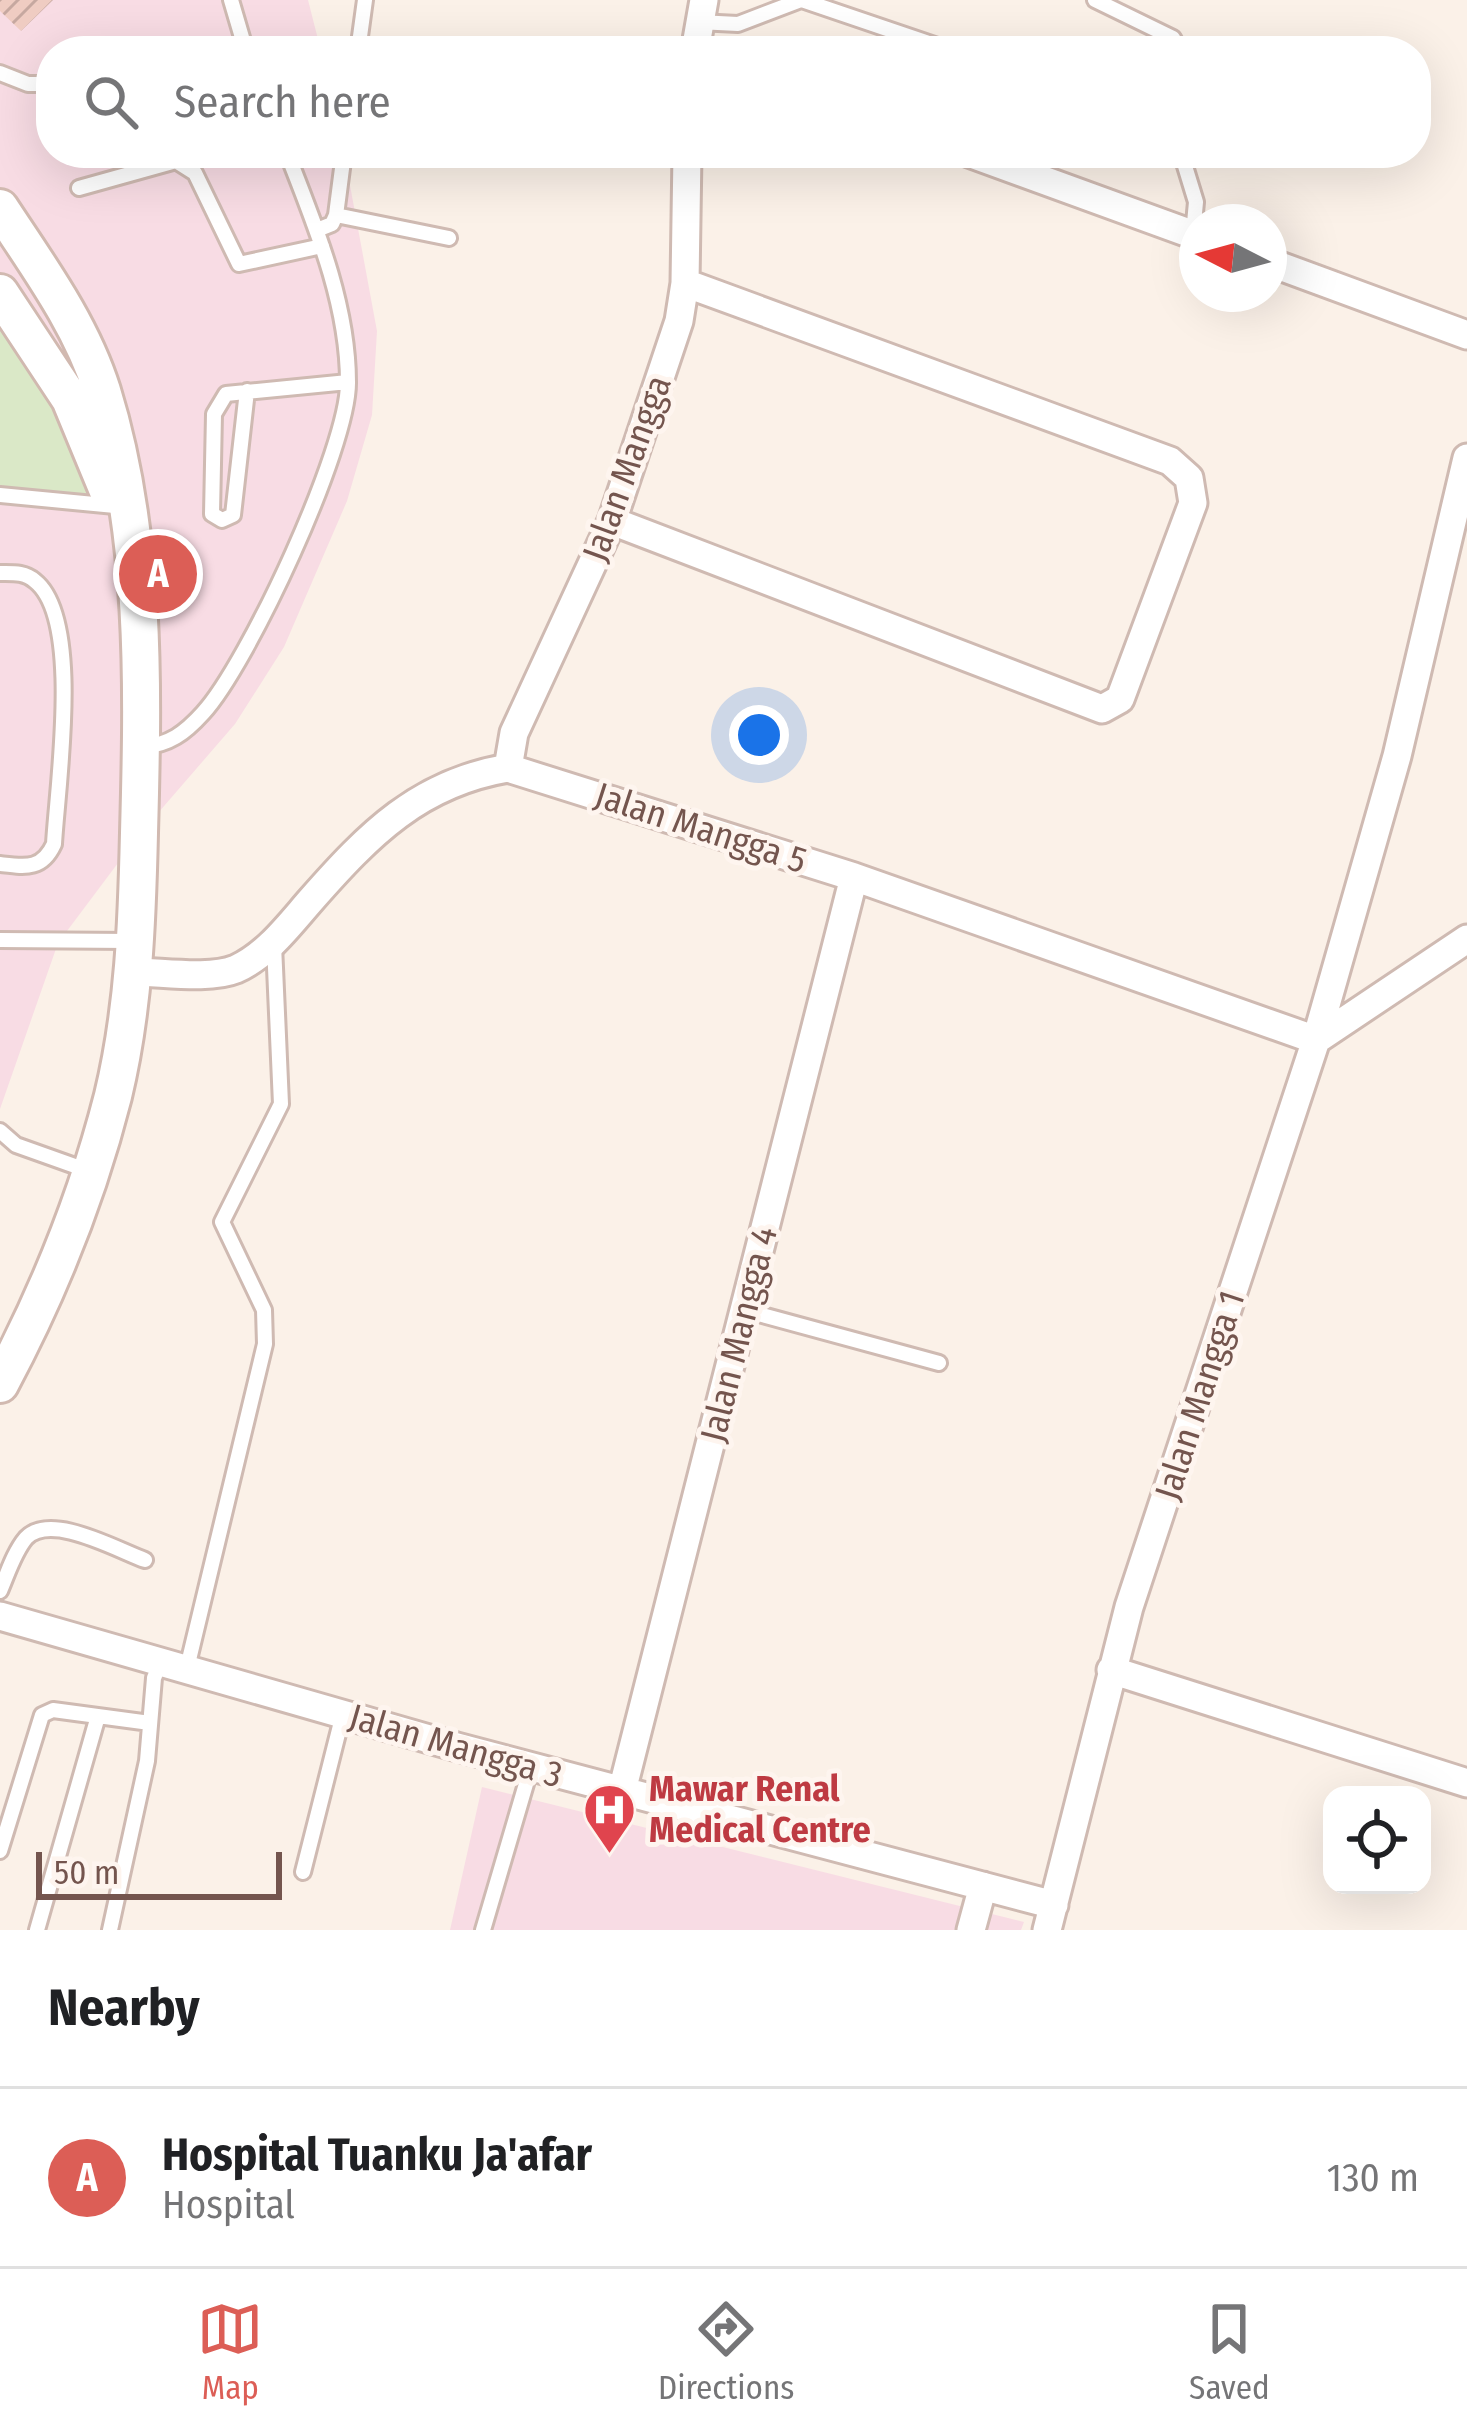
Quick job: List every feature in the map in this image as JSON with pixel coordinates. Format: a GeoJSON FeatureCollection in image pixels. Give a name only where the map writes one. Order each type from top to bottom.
{"type":"FeatureCollection","features":[{"type":"Feature","properties":{"kind":"street","name":"Jalan Mangga"},"geometry":{"type":"LineString","coordinates":[[508,768],[514,733],[612,521],[679,321],[686,283],[687,168]]}},
{"type":"Feature","properties":{"kind":"street"},"geometry":{"type":"LineString","coordinates":[[1010,168],[1179,229]]}},
{"type":"Feature","properties":{"kind":"street"},"geometry":{"type":"LineString","coordinates":[[0,208],[62,302],[100,386],[126,511],[142,657],[135,956],[113,1095],[49,1282],[4,1368]]}},
{"type":"Feature","properties":{"kind":"street"},"geometry":{"type":"LineString","coordinates":[[1287,269],[1467,335]]}},
{"type":"Feature","properties":{"kind":"street"},"geometry":{"type":"LineString","coordinates":[[612,521],[1102,709],[1120,699],[1193,503],[1189,478],[1169,461],[686,283]]}},
{"type":"Feature","properties":{"kind":"street"},"geometry":{"type":"LineString","coordinates":[[0,292],[70,399],[126,511]]}},
{"type":"Feature","properties":{"kind":"street"},"geometry":{"type":"LineString","coordinates":[[1316,1040],[1397,756],[1467,458]]}},
{"type":"Feature","properties":{"kind":"street"},"geometry":{"type":"LineString","coordinates":[[135,956],[231,971],[274,941],[380,829],[460,776],[508,768]]}},
{"type":"Feature","properties":{"kind":"street","name":"Jalan Mangga 5"},"geometry":{"type":"LineString","coordinates":[[508,768],[854,877],[1316,1040]]}},
{"type":"Feature","properties":{"kind":"street","name":"Jalan Mangga 4"},"geometry":{"type":"LineString","coordinates":[[622,1791],[854,877]]}},
{"type":"Feature","properties":{"kind":"street"},"geometry":{"type":"LineString","coordinates":[[1316,1040],[1467,939]]}},
{"type":"Feature","properties":{"kind":"street","name":"Jalan Mangga 1"},"geometry":{"type":"LineString","coordinates":[[1050,1917],[1111,1670],[1316,1040]]}},
{"type":"Feature","properties":{"kind":"street","name":"Jalan Mangga 3"},"geometry":{"type":"LineString","coordinates":[[0,1616],[531,1767],[983,1886],[1050,1917]]}},
{"type":"Feature","properties":{"kind":"street"},"geometry":{"type":"LineString","coordinates":[[1111,1670],[1467,1783]]}},
{"type":"Feature","properties":{"kind":"street"},"geometry":{"type":"LineString","coordinates":[[971,1930],[983,1886]]}},
{"type":"Feature","properties":{"kind":"lane"},"geometry":{"type":"LineString","coordinates":[[231,0],[242,36]]}},
{"type":"Feature","properties":{"kind":"lane"},"geometry":{"type":"LineString","coordinates":[[360,36],[364,0]]}},
{"type":"Feature","properties":{"kind":"lane"},"geometry":{"type":"LineString","coordinates":[[701,11],[738,24],[802,0],[908,36]]}},
{"type":"Feature","properties":{"kind":"lane"},"geometry":{"type":"LineString","coordinates":[[1095,0],[1169,36]]}},
{"type":"Feature","properties":{"kind":"lane"},"geometry":{"type":"LineString","coordinates":[[0,74],[36,85]]}},
{"type":"Feature","properties":{"kind":"lane"},"geometry":{"type":"LineString","coordinates":[[80,188],[151,168]]}},
{"type":"Feature","properties":{"kind":"lane"},"geometry":{"type":"LineString","coordinates":[[187,168],[195,173],[239,264],[320,238],[336,215],[342,168]]}},
{"type":"Feature","properties":{"kind":"lane"},"geometry":{"type":"LineString","coordinates":[[142,747],[163,746],[183,733],[225,685],[333,460],[348,382],[345,341],[320,238],[293,168]]}},
{"type":"Feature","properties":{"kind":"lane"},"geometry":{"type":"LineString","coordinates":[[1186,168],[1196,204]]}},
{"type":"Feature","properties":{"kind":"lane"},"geometry":{"type":"LineString","coordinates":[[336,215],[449,238]]}},
{"type":"Feature","properties":{"kind":"lane"},"geometry":{"type":"LineString","coordinates":[[247,391],[232,515],[222,520],[212,514],[214,414],[226,394],[247,391],[348,382]]}},
{"type":"Feature","properties":{"kind":"lane"},"geometry":{"type":"LineString","coordinates":[[0,495],[126,511]]}},
{"type":"Feature","properties":{"kind":"lane"},"geometry":{"type":"LineString","coordinates":[[0,573],[35,580],[48,596],[63,650],[54,844],[47,860],[31,868],[0,864]]}},
{"type":"Feature","properties":{"kind":"lane"},"geometry":{"type":"LineString","coordinates":[[0,940],[135,956]]}},
{"type":"Feature","properties":{"kind":"lane"},"geometry":{"type":"LineString","coordinates":[[110,1930],[150,1723],[174,1665],[266,1344],[264,1310],[222,1222],[281,1104],[274,941]]}},
{"type":"Feature","properties":{"kind":"lane"},"geometry":{"type":"LineString","coordinates":[[0,1131],[16,1145],[89,1171]]}},
{"type":"Feature","properties":{"kind":"lane"},"geometry":{"type":"LineString","coordinates":[[744,1310],[939,1363]]}},
{"type":"Feature","properties":{"kind":"lane"},"geometry":{"type":"LineString","coordinates":[[0,1591],[27,1537],[41,1529],[57,1529],[145,1560]]}},
{"type":"Feature","properties":{"kind":"lane"},"geometry":{"type":"LineString","coordinates":[[0,1851],[35,1724],[53,1710],[150,1723]]}},
{"type":"Feature","properties":{"kind":"lane"},"geometry":{"type":"LineString","coordinates":[[303,1873],[343,1714]]}},
{"type":"Feature","properties":{"kind":"lane"},"geometry":{"type":"LineString","coordinates":[[37,1930],[98,1716]]}},
{"type":"Feature","properties":{"kind":"lane"},"geometry":{"type":"LineString","coordinates":[[483,1930],[531,1767]]}},
{"type":"Feature","properties":{"kind":"shaded area"},"geometry":{"type":"Polygon","coordinates":[[[0,0],[308,0],[317,36],[36,36],[36,168],[347,168],[377,331],[372,415],[347,501],[284,647],[235,724],[139,835],[58,943],[0,1109],[0,0]]]}},
{"type":"Feature","properties":{"kind":"shaded area","name":"Mawar Renal Medical Centre"},"geometry":{"type":"Polygon","coordinates":[[[482,1787],[1024,1922],[1021,1930],[450,1930],[482,1787]]]}},
{"type":"Feature","properties":{"kind":"green space"},"geometry":{"type":"Polygon","coordinates":[[[0,280],[112,504],[0,492],[0,280]]]}},
{"type":"Feature","properties":{"kind":"building"},"geometry":{"type":"Polygon","coordinates":[[[0,0],[53,0],[21,31],[0,11],[0,0]]]}},
{"type":"Feature","properties":{"kind":"place","name":"Hospital Tuanku Ja'afar"},"geometry":{"type":"Point","coordinates":[158,574]}},
{"type":"Feature","properties":{"kind":"place","name":"Mawar Renal Medical Centre"},"geometry":{"type":"Point","coordinates":[610,1855]}}]}
